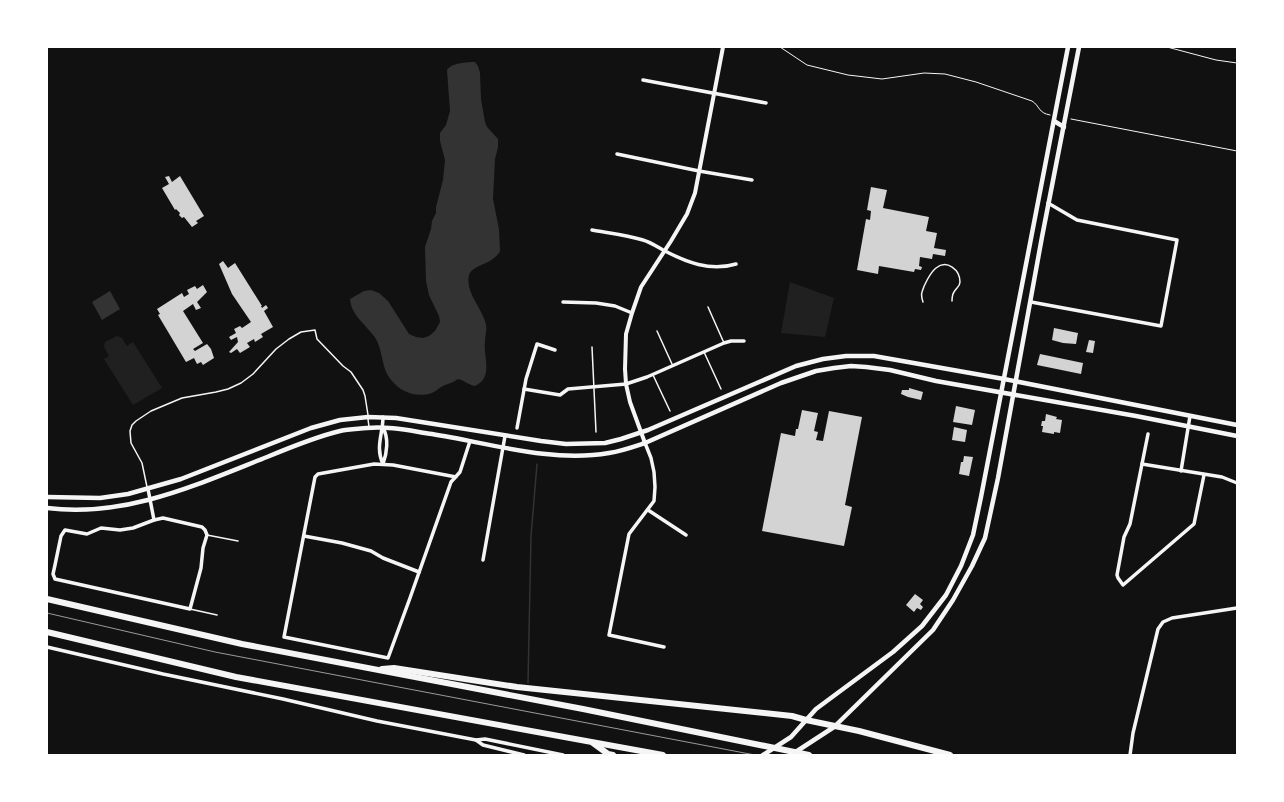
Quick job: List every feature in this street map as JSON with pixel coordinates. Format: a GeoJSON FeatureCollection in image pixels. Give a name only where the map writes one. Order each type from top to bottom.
{"type":"FeatureCollection","features":[{"type":"Feature","properties":{"kind":"highway"},"geometry":{"type":"LineString","coordinates":[[47,599],[242,644],[583,709],[809,755]]}},
{"type":"Feature","properties":{"kind":"highway"},"geometry":{"type":"LineString","coordinates":[[47,632],[236,677],[662,755]]}},
{"type":"Feature","properties":{"kind":"highway"},"geometry":{"type":"LineString","coordinates":[[375,670],[394,668],[517,687],[792,716],[859,731],[950,755]]}},
{"type":"Feature","properties":{"kind":"highway"},"geometry":{"type":"LineString","coordinates":[[592,742],[608,754],[613,755]]}},
{"type":"Feature","properties":{"kind":"main road"},"geometry":{"type":"LineString","coordinates":[[762,755],[791,737],[816,709],[897,649],[922,626],[946,595],[961,566],[973,535],[1068,47]]}},
{"type":"Feature","properties":{"kind":"main road"},"geometry":{"type":"LineString","coordinates":[[791,755],[811,743],[834,726],[933,630],[953,600],[972,566],[985,538],[1014,394],[1048,203],[1079,47]]}},
{"type":"Feature","properties":{"kind":"main road"},"geometry":{"type":"LineString","coordinates":[[1054,118],[1064,127]]}},
{"type":"Feature","properties":{"kind":"main road"},"geometry":{"type":"LineString","coordinates":[[47,497],[100,498],[128,494],[181,479],[311,428],[340,420],[368,417],[396,418],[505,436],[566,444],[606,443],[641,432],[796,366],[818,360],[856,355],[874,356],[1016,381],[1237,425]]}},
{"type":"Feature","properties":{"kind":"main road"},"geometry":{"type":"LineString","coordinates":[[47,508],[69,510],[95,509],[150,500],[180,491],[316,437],[341,431],[370,428],[392,428],[554,454],[589,455],[626,450],[781,383],[816,371],[859,366],[880,368],[927,379],[1237,436]]}},
{"type":"Feature","properties":{"kind":"street"},"geometry":{"type":"LineString","coordinates":[[664,647],[609,635],[629,534],[654,501],[656,487],[651,458],[630,402],[626,384],[626,334],[641,287],[687,214],[695,193],[723,47]]}},
{"type":"Feature","properties":{"kind":"street"},"geometry":{"type":"LineString","coordinates":[[643,80],[766,103]]}},
{"type":"Feature","properties":{"kind":"street"},"geometry":{"type":"LineString","coordinates":[[617,154],[752,180]]}},
{"type":"Feature","properties":{"kind":"street"},"geometry":{"type":"LineString","coordinates":[[1030,302],[1161,326],[1177,240],[1077,220],[1048,203]]}},
{"type":"Feature","properties":{"kind":"street"},"geometry":{"type":"LineString","coordinates":[[592,230],[645,240],[683,260],[703,266],[716,268],[736,264]]}},
{"type":"Feature","properties":{"kind":"street"},"geometry":{"type":"LineString","coordinates":[[563,302],[596,303],[615,306],[632,313]]}},
{"type":"Feature","properties":{"kind":"street"},"geometry":{"type":"LineString","coordinates":[[524,389],[560,395],[568,389],[626,384],[653,375],[724,343],[744,341]]}},
{"type":"Feature","properties":{"kind":"street"},"geometry":{"type":"LineString","coordinates":[[518,428],[524,389],[537,344],[556,350]]}},
{"type":"Feature","properties":{"kind":"street"},"geometry":{"type":"LineString","coordinates":[[1181,470],[1190,416]]}},
{"type":"Feature","properties":{"kind":"street"},"geometry":{"type":"LineString","coordinates":[[383,417],[379,456],[383,464]]}},
{"type":"Feature","properties":{"kind":"street"},"geometry":{"type":"LineString","coordinates":[[383,428],[386,434],[385,457],[383,464]]}},
{"type":"Feature","properties":{"kind":"street"},"geometry":{"type":"LineString","coordinates":[[1148,434],[1130,526],[1125,535],[1117,575],[1123,585],[1194,524],[1204,474]]}},
{"type":"Feature","properties":{"kind":"street"},"geometry":{"type":"LineString","coordinates":[[483,560],[505,436]]}},
{"type":"Feature","properties":{"kind":"street"},"geometry":{"type":"LineString","coordinates":[[456,477],[383,464],[374,464],[318,474],[316,477],[284,637],[388,658],[451,482],[456,477],[460,472],[470,441]]}},
{"type":"Feature","properties":{"kind":"street"},"geometry":{"type":"LineString","coordinates":[[1142,464],[1222,477],[1237,483]]}},
{"type":"Feature","properties":{"kind":"street"},"geometry":{"type":"LineString","coordinates":[[148,489],[154,520]]}},
{"type":"Feature","properties":{"kind":"street"},"geometry":{"type":"LineString","coordinates":[[648,510],[686,535]]}},
{"type":"Feature","properties":{"kind":"street"},"geometry":{"type":"LineString","coordinates":[[163,518],[202,527],[207,534],[203,548],[201,568],[190,609],[56,579],[53,574],[61,536],[65,530],[87,534],[100,528],[120,530],[133,528],[154,520],[163,518]]}},
{"type":"Feature","properties":{"kind":"street"},"geometry":{"type":"LineString","coordinates":[[304,536],[342,543],[371,551],[383,558],[419,572]]}},
{"type":"Feature","properties":{"kind":"street"},"geometry":{"type":"LineString","coordinates":[[1130,755],[1133,733],[1158,628],[1163,622],[1172,618],[1237,608]]}},
{"type":"Feature","properties":{"kind":"street"},"geometry":{"type":"LineString","coordinates":[[47,647],[378,721],[476,740],[485,739],[563,755]]}},
{"type":"Feature","properties":{"kind":"street"},"geometry":{"type":"LineString","coordinates":[[476,740],[483,745],[524,755]]}},
{"type":"Feature","properties":{"kind":"lane"},"geometry":{"type":"LineString","coordinates":[[922,302],[922,294],[924,289],[932,273],[939,266],[951,266],[957,271],[960,284],[954,293],[952,301]]}},
{"type":"Feature","properties":{"kind":"lane"},"geometry":{"type":"LineString","coordinates":[[708,306],[724,343]]}},
{"type":"Feature","properties":{"kind":"lane"},"geometry":{"type":"LineString","coordinates":[[148,489],[142,464],[131,443],[130,431],[132,425],[151,411],[182,398],[216,392],[241,383],[253,374],[276,349],[301,332],[315,330],[317,339],[351,372],[364,393],[370,428]]}},
{"type":"Feature","properties":{"kind":"lane"},"geometry":{"type":"LineString","coordinates":[[657,331],[673,366]]}},
{"type":"Feature","properties":{"kind":"lane"},"geometry":{"type":"LineString","coordinates":[[592,347],[596,432]]}},
{"type":"Feature","properties":{"kind":"lane"},"geometry":{"type":"LineString","coordinates":[[704,352],[721,389]]}},
{"type":"Feature","properties":{"kind":"lane"},"geometry":{"type":"LineString","coordinates":[[653,375],[670,411]]}},
{"type":"Feature","properties":{"kind":"lane"},"geometry":{"type":"LineString","coordinates":[[207,534],[238,541]]}},
{"type":"Feature","properties":{"kind":"lane"},"geometry":{"type":"LineString","coordinates":[[190,609],[217,615]]}},
{"type":"Feature","properties":{"kind":"path"},"geometry":{"type":"LineString","coordinates":[[780,47],[807,65],[854,76],[882,79],[924,73],[937,73],[954,76],[1032,101],[1042,113],[1054,118]]}},
{"type":"Feature","properties":{"kind":"path"},"geometry":{"type":"LineString","coordinates":[[1167,47],[1216,60],[1237,63]]}},
{"type":"Feature","properties":{"kind":"path"},"geometry":{"type":"LineString","coordinates":[[1066,118],[1237,151]]}},
{"type":"Feature","properties":{"kind":"shaded area"},"geometry":{"type":"Polygon","coordinates":[[[475,62],[480,73],[481,99],[485,122],[487,127],[498,139],[495,159],[493,199],[499,229],[500,251],[491,260],[473,269],[469,275],[468,281],[471,293],[483,315],[486,324],[486,372],[481,382],[475,386],[458,379],[432,393],[425,395],[412,394],[395,385],[387,374],[376,339],[353,311],[350,299],[364,291],[371,290],[379,293],[388,301],[409,334],[416,337],[423,338],[429,336],[435,331],[440,322],[439,316],[429,295],[426,281],[425,247],[432,221],[436,213],[436,207],[443,180],[445,160],[440,141],[440,133],[446,125],[450,111],[447,70],[456,64],[475,62]]]}},
{"type":"Feature","properties":{"kind":"shaded area"},"geometry":{"type":"Polygon","coordinates":[[[790,282],[834,298],[825,337],[781,333],[790,282]]]}},
{"type":"Feature","properties":{"kind":"shaded area"},"geometry":{"type":"Polygon","coordinates":[[[110,291],[120,309],[102,320],[92,302],[110,291]]]}},
{"type":"Feature","properties":{"kind":"shaded area"},"geometry":{"type":"Polygon","coordinates":[[[117,336],[122,338],[127,346],[133,342],[162,388],[133,405],[104,359],[109,356],[104,347],[105,342],[117,336]]]}},
{"type":"Feature","properties":{"kind":"building"},"geometry":{"type":"Polygon","coordinates":[[[169,176],[172,182],[180,176],[204,216],[196,221],[198,223],[192,227],[184,217],[182,218],[179,215],[180,213],[176,209],[175,210],[162,188],[169,184],[165,177],[169,176]]]}},
{"type":"Feature","properties":{"kind":"building"},"geometry":{"type":"Polygon","coordinates":[[[871,187],[887,190],[883,208],[929,217],[926,231],[937,233],[934,248],[946,250],[945,256],[933,254],[932,259],[920,257],[919,266],[922,267],[921,270],[915,269],[914,272],[879,266],[878,274],[857,270],[866,219],[870,220],[871,211],[867,210],[871,187]]]}},
{"type":"Feature","properties":{"kind":"building"},"geometry":{"type":"Polygon","coordinates":[[[223,261],[228,268],[235,263],[262,308],[266,305],[268,308],[264,311],[273,327],[261,334],[263,337],[255,342],[254,339],[247,343],[250,347],[240,353],[237,349],[231,353],[229,352],[238,342],[237,337],[231,340],[229,337],[236,333],[234,329],[240,326],[242,328],[251,322],[232,294],[219,264],[223,261]]]}},
{"type":"Feature","properties":{"kind":"building"},"geometry":{"type":"Polygon","coordinates":[[[203,285],[207,292],[197,302],[201,308],[196,310],[193,304],[183,311],[203,343],[193,349],[195,351],[207,344],[211,349],[214,358],[203,365],[201,362],[197,364],[194,358],[186,362],[158,315],[160,314],[157,309],[182,293],[184,297],[189,294],[187,290],[195,286],[197,289],[203,285]]]}},
{"type":"Feature","properties":{"kind":"building"},"geometry":{"type":"Polygon","coordinates":[[[1054,328],[1078,333],[1076,344],[1052,340],[1054,328]]]}},
{"type":"Feature","properties":{"kind":"building"},"geometry":{"type":"Polygon","coordinates":[[[1089,340],[1095,341],[1093,353],[1086,352],[1089,340]]]}},
{"type":"Feature","properties":{"kind":"building"},"geometry":{"type":"Polygon","coordinates":[[[1040,354],[1083,363],[1081,374],[1037,365],[1040,354]]]}},
{"type":"Feature","properties":{"kind":"building"},"geometry":{"type":"Polygon","coordinates":[[[909,388],[923,392],[921,400],[901,394],[902,390],[909,390],[909,388]]]}},
{"type":"Feature","properties":{"kind":"building"},"geometry":{"type":"Polygon","coordinates":[[[956,406],[975,410],[972,425],[953,422],[956,406]]]}},
{"type":"Feature","properties":{"kind":"building"},"geometry":{"type":"Polygon","coordinates":[[[802,410],[818,413],[814,431],[818,432],[816,440],[823,441],[829,411],[862,417],[845,505],[852,507],[844,546],[762,531],[781,433],[795,436],[802,410]]]}},
{"type":"Feature","properties":{"kind":"building"},"geometry":{"type":"Polygon","coordinates":[[[1046,414],[1062,420],[1060,433],[1054,432],[1054,434],[1042,432],[1042,421],[1045,421],[1046,414]]]}},
{"type":"Feature","properties":{"kind":"building"},"geometry":{"type":"Polygon","coordinates":[[[954,427],[967,430],[965,442],[952,440],[954,427]]]}},
{"type":"Feature","properties":{"kind":"building"},"geometry":{"type":"Polygon","coordinates":[[[964,456],[973,457],[969,476],[959,474],[961,462],[963,462],[964,456]]]}},
{"type":"Feature","properties":{"kind":"building"},"geometry":{"type":"Polygon","coordinates":[[[915,594],[923,600],[920,604],[923,607],[921,610],[917,608],[914,612],[906,605],[915,594]]]}},
{"type":"Feature","properties":{"kind":"waterway"},"geometry":{"type":"LineString","coordinates":[[528,683],[531,536],[537,464]]}},
{"type":"Feature","properties":{"kind":"tram line"},"geometry":{"type":"LineString","coordinates":[[47,613],[215,652],[755,755]]}}]}
